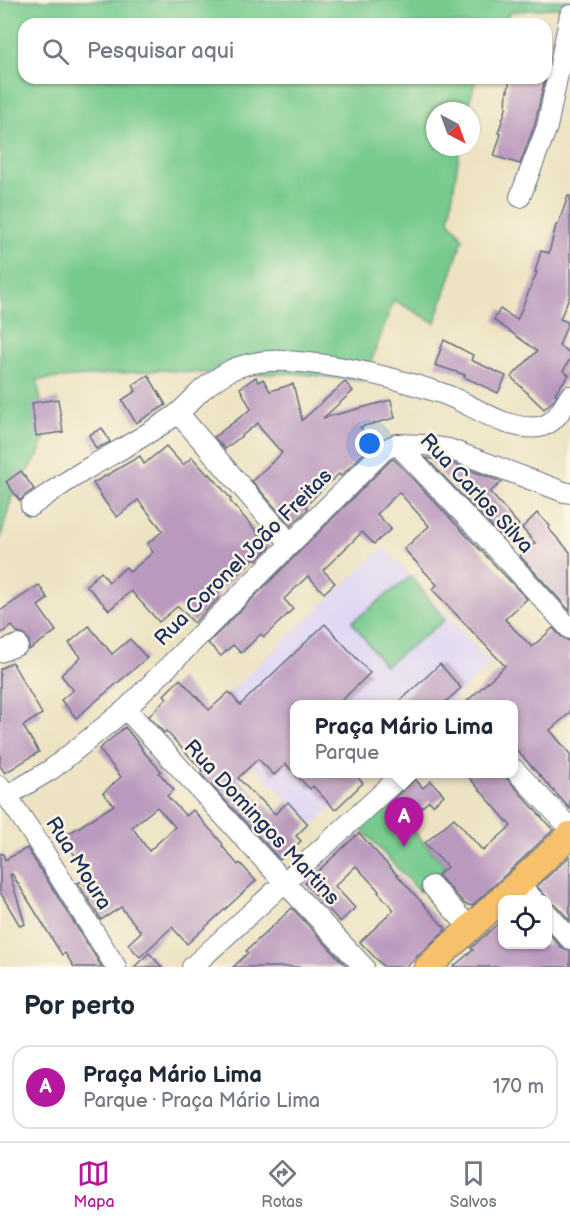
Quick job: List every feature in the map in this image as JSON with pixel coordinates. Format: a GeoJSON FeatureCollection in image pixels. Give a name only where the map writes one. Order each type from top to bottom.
{"type":"FeatureCollection","features":[{"type":"Feature","properties":{"kind":"main road"},"geometry":{"type":"LineString","coordinates":[[428,967],[470,928],[526,891],[570,835]]}},
{"type":"Feature","properties":{"kind":"street"},"geometry":{"type":"LineString","coordinates":[[520,197],[547,127],[570,15]]}},
{"type":"Feature","properties":{"kind":"street"},"geometry":{"type":"LineString","coordinates":[[31,506],[68,480],[178,413],[203,389],[231,370],[251,363],[285,360],[334,366],[445,394],[497,419],[531,427],[542,427],[552,421],[560,413],[570,396]]}},
{"type":"Feature","properties":{"kind":"street"},"geometry":{"type":"LineString","coordinates":[[178,413],[290,543]]}},
{"type":"Feature","properties":{"kind":"street"},"geometry":{"type":"LineString","coordinates":[[397,444],[448,449],[570,493]]}},
{"type":"Feature","properties":{"kind":"street","name":"Rua Coronel João Freitas"},"geometry":{"type":"LineString","coordinates":[[4,791],[52,769],[126,709],[384,450],[397,444]]}},
{"type":"Feature","properties":{"kind":"street","name":"Rua Carlos Silva"},"geometry":{"type":"LineString","coordinates":[[397,444],[570,629]]}},
{"type":"Feature","properties":{"kind":"street","name":"Rua Domingos Martins"},"geometry":{"type":"LineString","coordinates":[[126,709],[364,967]]}},
{"type":"Feature","properties":{"kind":"street"},"geometry":{"type":"LineString","coordinates":[[518,774],[570,828]]}},
{"type":"Feature","properties":{"kind":"street"},"geometry":{"type":"LineString","coordinates":[[192,967],[399,778]]}},
{"type":"Feature","properties":{"kind":"street","name":"Rua Moura"},"geometry":{"type":"LineString","coordinates":[[4,791],[116,967]]}},
{"type":"Feature","properties":{"kind":"street"},"geometry":{"type":"LineString","coordinates":[[432,886],[470,928]]}},
{"type":"Feature","properties":{"kind":"street"},"geometry":{"type":"LineString","coordinates":[[552,919],[570,939]]}},
{"type":"Feature","properties":{"kind":"shaded area"},"geometry":{"type":"Polygon","coordinates":[[[384,547],[491,664],[452,700],[290,700],[290,778],[364,778],[313,824],[239,751],[229,692],[384,547]]]}},
{"type":"Feature","properties":{"kind":"green space"},"geometry":{"type":"Polygon","coordinates":[[[0,0],[570,0],[570,6],[511,12],[506,18],[18,18],[18,84],[474,84],[469,102],[426,102],[426,156],[459,156],[449,220],[463,238],[435,323],[394,300],[364,381],[293,373],[233,375],[160,370],[37,380],[44,417],[45,438],[39,454],[12,496],[0,540],[0,0]]]}},
{"type":"Feature","properties":{"kind":"green space"},"geometry":{"type":"Polygon","coordinates":[[[411,576],[445,620],[385,666],[352,622],[411,576]]]}},
{"type":"Feature","properties":{"kind":"green space"},"geometry":{"type":"Polygon","coordinates":[[[388,802],[446,867],[419,892],[360,827],[388,802]]]}},
{"type":"Feature","properties":{"kind":"building"},"geometry":{"type":"Polygon","coordinates":[[[509,84],[544,84],[535,124],[520,164],[494,156],[501,134],[498,133],[506,109],[509,84]]]}},
{"type":"Feature","properties":{"kind":"building"},"geometry":{"type":"Polygon","coordinates":[[[568,196],[570,196],[570,295],[560,319],[568,322],[559,346],[570,353],[570,359],[563,371],[569,375],[555,393],[557,395],[555,399],[544,409],[511,377],[537,351],[494,320],[500,309],[517,320],[537,272],[535,272],[541,251],[549,253],[556,225],[558,225],[568,196]]]}},
{"type":"Feature","properties":{"kind":"building"},"geometry":{"type":"Polygon","coordinates":[[[444,340],[473,355],[471,360],[506,376],[498,393],[464,377],[465,375],[435,365],[444,340]]]}},
{"type":"Feature","properties":{"kind":"building"},"geometry":{"type":"Polygon","coordinates":[[[148,375],[166,405],[136,423],[122,400],[136,391],[133,385],[148,375]]]}},
{"type":"Feature","properties":{"kind":"building"},"geometry":{"type":"Polygon","coordinates":[[[256,377],[258,382],[263,379],[270,391],[293,384],[302,420],[345,382],[353,391],[323,418],[391,400],[395,418],[360,427],[374,443],[341,476],[339,474],[321,490],[306,506],[308,509],[291,526],[252,481],[282,453],[258,423],[225,449],[214,437],[251,409],[240,388],[256,377]]]}},
{"type":"Feature","properties":{"kind":"building"},"geometry":{"type":"Polygon","coordinates":[[[58,399],[63,432],[36,436],[32,403],[58,399]]]}},
{"type":"Feature","properties":{"kind":"building"},"geometry":{"type":"Polygon","coordinates":[[[102,428],[110,442],[96,449],[89,435],[102,428]]]}},
{"type":"Feature","properties":{"kind":"building"},"geometry":{"type":"Polygon","coordinates":[[[166,446],[183,465],[192,457],[208,475],[210,474],[270,547],[257,560],[254,558],[220,590],[216,595],[219,598],[194,623],[178,606],[159,622],[131,591],[109,610],[86,585],[101,572],[109,582],[126,567],[130,572],[153,552],[147,544],[163,531],[138,500],[117,517],[93,483],[140,456],[144,464],[166,446]]]}},
{"type":"Feature","properties":{"kind":"building"},"geometry":{"type":"Polygon","coordinates":[[[426,458],[446,461],[502,482],[490,492],[519,525],[504,539],[426,458]]]}},
{"type":"Feature","properties":{"kind":"building"},"geometry":{"type":"Polygon","coordinates":[[[394,459],[527,599],[505,619],[517,632],[532,647],[553,628],[570,641],[570,713],[550,730],[570,754],[570,809],[518,752],[518,700],[468,700],[505,666],[432,589],[437,585],[404,549],[429,526],[399,492],[377,514],[391,529],[374,544],[362,532],[323,570],[335,583],[324,593],[308,576],[284,599],[293,609],[264,637],[261,634],[241,653],[233,645],[221,656],[208,643],[394,459]]]}},
{"type":"Feature","properties":{"kind":"building"},"geometry":{"type":"Polygon","coordinates":[[[21,471],[34,489],[20,501],[6,482],[21,471]]]}},
{"type":"Feature","properties":{"kind":"building"},"geometry":{"type":"Polygon","coordinates":[[[537,513],[570,552],[570,611],[520,556],[535,543],[522,528],[537,513]]]}},
{"type":"Feature","properties":{"kind":"building"},"geometry":{"type":"Polygon","coordinates":[[[39,585],[48,599],[38,606],[56,631],[29,650],[29,640],[12,626],[0,634],[0,611],[39,585]]]}},
{"type":"Feature","properties":{"kind":"building"},"geometry":{"type":"Polygon","coordinates":[[[325,624],[370,673],[342,700],[290,700],[290,768],[286,764],[274,775],[258,759],[238,778],[275,814],[288,802],[308,824],[296,836],[301,841],[280,860],[200,773],[203,771],[149,716],[167,698],[164,695],[180,679],[209,710],[229,692],[240,705],[325,624]]]}},
{"type":"Feature","properties":{"kind":"building"},"geometry":{"type":"Polygon","coordinates":[[[89,626],[112,654],[130,639],[147,658],[76,718],[61,700],[73,690],[61,675],[81,657],[69,643],[89,626]]]}},
{"type":"Feature","properties":{"kind":"building"},"geometry":{"type":"Polygon","coordinates":[[[12,662],[42,714],[23,726],[39,752],[5,773],[0,766],[0,669],[12,662]]]}},
{"type":"Feature","properties":{"kind":"building"},"geometry":{"type":"Polygon","coordinates":[[[440,664],[461,688],[448,700],[401,700],[440,664]]]}},
{"type":"Feature","properties":{"kind":"building"},"geometry":{"type":"Polygon","coordinates":[[[125,727],[174,790],[167,796],[186,816],[193,810],[238,865],[240,863],[256,881],[187,944],[172,927],[140,957],[128,944],[141,932],[121,907],[101,920],[78,883],[92,875],[79,853],[75,856],[63,837],[114,805],[103,793],[121,777],[99,749],[125,727]],[[157,807],[132,827],[149,851],[175,827],[157,807]]]}},
{"type":"Feature","properties":{"kind":"building"},"geometry":{"type":"Polygon","coordinates":[[[299,778],[358,778],[363,783],[335,810],[313,786],[310,789],[299,778]]]}},
{"type":"Feature","properties":{"kind":"building"},"geometry":{"type":"Polygon","coordinates":[[[469,778],[507,778],[553,830],[472,906],[465,904],[438,875],[447,867],[425,843],[454,818],[483,851],[511,826],[469,778]]]}},
{"type":"Feature","properties":{"kind":"building"},"geometry":{"type":"Polygon","coordinates":[[[415,779],[423,788],[431,781],[444,795],[433,805],[429,801],[406,821],[389,803],[415,779]]]}},
{"type":"Feature","properties":{"kind":"building"},"geometry":{"type":"Polygon","coordinates":[[[359,833],[446,929],[406,967],[384,967],[360,942],[394,910],[356,866],[335,886],[355,908],[340,922],[305,883],[359,833]]]}},
{"type":"Feature","properties":{"kind":"building"},"geometry":{"type":"Polygon","coordinates":[[[27,848],[102,967],[74,967],[65,953],[62,955],[12,874],[10,875],[25,924],[20,926],[0,892],[0,854],[3,854],[5,860],[27,848]]]}},
{"type":"Feature","properties":{"kind":"building"},"geometry":{"type":"Polygon","coordinates":[[[570,856],[570,921],[552,903],[552,895],[545,895],[537,886],[570,856]]]}},
{"type":"Feature","properties":{"kind":"building"},"geometry":{"type":"Polygon","coordinates":[[[292,908],[347,967],[233,967],[248,953],[246,951],[292,908]]]}},
{"type":"Feature","properties":{"kind":"building"},"geometry":{"type":"Polygon","coordinates":[[[498,924],[498,949],[552,949],[552,937],[561,947],[570,951],[570,967],[453,967],[473,950],[471,948],[498,924]]]}},
{"type":"Feature","properties":{"kind":"building"},"geometry":{"type":"Polygon","coordinates":[[[149,953],[162,967],[134,967],[149,953]]]}},
{"type":"Feature","properties":{"kind":"place","name":"Praça Mário Lima"},"geometry":{"type":"Point","coordinates":[404,847]}}]}
